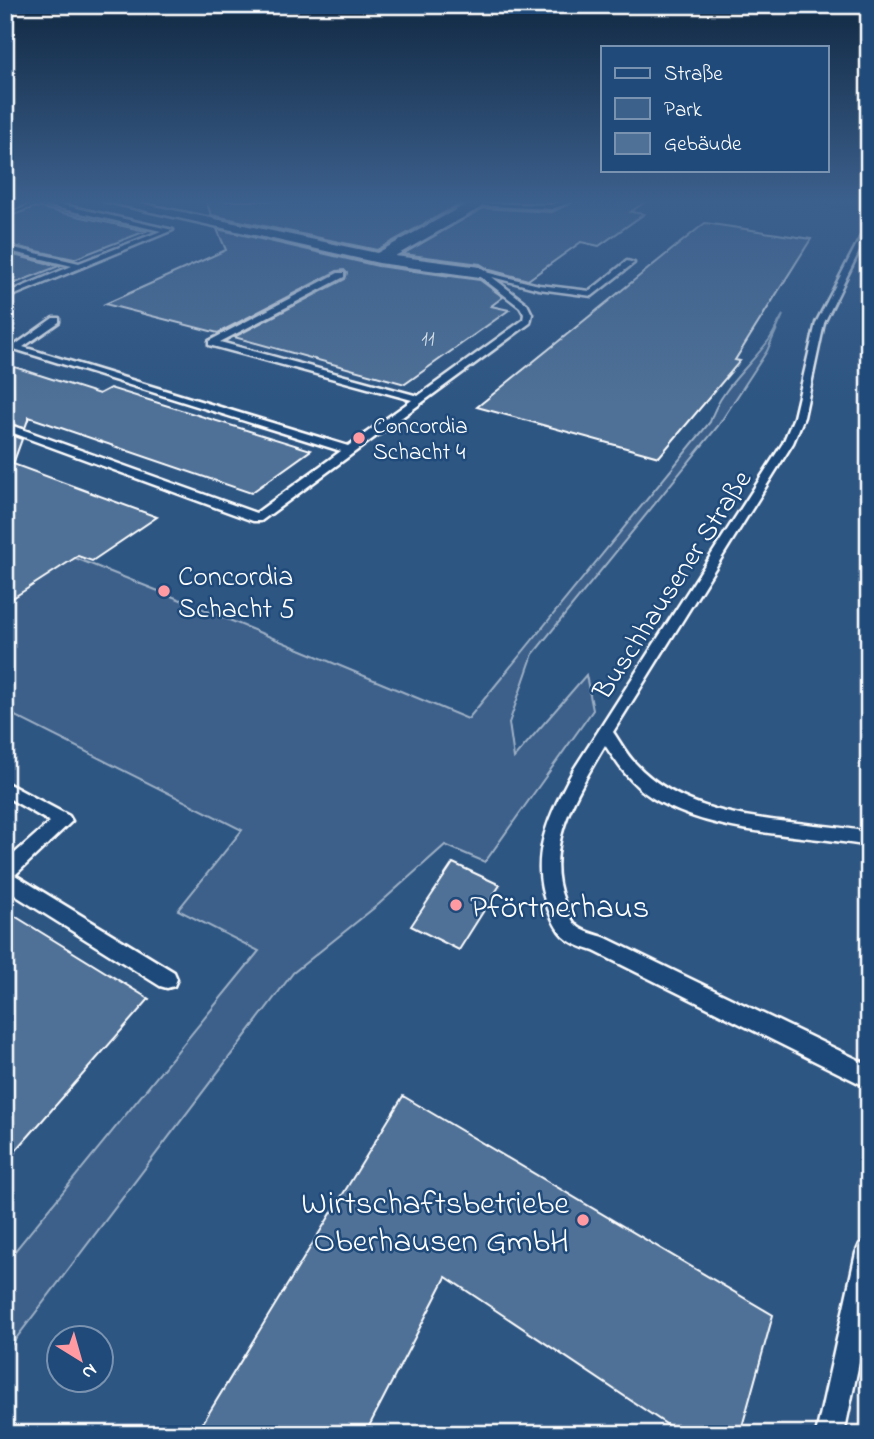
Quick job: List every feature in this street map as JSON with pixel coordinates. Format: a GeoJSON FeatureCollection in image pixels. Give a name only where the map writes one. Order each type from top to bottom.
{"type":"FeatureCollection","features":[{"type":"Feature","properties":{"kind":"street"},"geometry":{"type":"LineString","coordinates":[[452,268],[480,272]]}},
{"type":"Feature","properties":{"kind":"lane"},"geometry":{"type":"LineString","coordinates":[[5,296],[75,268]]}},
{"type":"Feature","properties":{"kind":"lane"},"geometry":{"type":"LineString","coordinates":[[480,272],[539,287],[592,294],[624,268]]}},
{"type":"Feature","properties":{"kind":"lane","name":"Buschhausener Straße"},"geometry":{"type":"LineString","coordinates":[[847,268],[820,323],[799,417],[788,443],[605,732],[616,754],[639,781],[680,805],[736,821],[869,839]]}},
{"type":"Feature","properties":{"kind":"lane"},"geometry":{"type":"LineString","coordinates":[[9,428],[257,518],[527,321],[528,314],[524,306],[480,272]]}},
{"type":"Feature","properties":{"kind":"lane"},"geometry":{"type":"LineString","coordinates":[[341,275],[212,343],[419,399]]}},
{"type":"Feature","properties":{"kind":"lane"},"geometry":{"type":"LineString","coordinates":[[56,320],[16,348],[349,450]]}},
{"type":"Feature","properties":{"kind":"lane"},"geometry":{"type":"LineString","coordinates":[[605,732],[574,785],[549,846],[546,879],[556,908],[570,933],[599,944],[869,1077]]}},
{"type":"Feature","properties":{"kind":"lane"},"geometry":{"type":"LineString","coordinates":[[5,788],[63,821],[5,873]]}},
{"type":"Feature","properties":{"kind":"lane"},"geometry":{"type":"LineString","coordinates":[[5,879],[167,979]]}},
{"type":"Feature","properties":{"kind":"lane"},"geometry":{"type":"LineString","coordinates":[[830,1434],[869,1253]]}},
{"type":"Feature","properties":{"kind":"shaded area"},"geometry":{"type":"Polygon","coordinates":[[[5,268],[869,268],[869,1434],[5,1434],[5,268]]]}},
{"type":"Feature","properties":{"kind":"green space"},"geometry":{"type":"Polygon","coordinates":[[[783,315],[767,351],[718,426],[533,654],[509,723],[514,758],[586,675],[593,710],[485,862],[445,845],[379,904],[293,973],[5,1353],[5,1263],[259,951],[178,910],[242,830],[5,711],[5,603],[40,580],[5,530],[468,719],[710,422],[721,399],[769,340],[783,315]]]}},
{"type":"Feature","properties":{"kind":"building"},"geometry":{"type":"Polygon","coordinates":[[[5,268],[53,268],[5,287],[5,268]]]}},
{"type":"Feature","properties":{"kind":"building"},"geometry":{"type":"Polygon","coordinates":[[[185,268],[394,268],[480,280],[503,297],[491,306],[509,310],[405,384],[234,337],[345,279],[347,273],[344,270],[337,271],[218,333],[105,304],[185,268]]]}},
{"type":"Feature","properties":{"kind":"building"},"geometry":{"type":"Polygon","coordinates":[[[487,268],[545,268],[528,280],[487,268]]]}},
{"type":"Feature","properties":{"kind":"building"},"geometry":{"type":"Polygon","coordinates":[[[649,268],[793,268],[735,360],[740,361],[659,457],[477,407],[649,268]]]}},
{"type":"Feature","properties":{"kind":"building"},"geometry":{"type":"Polygon","coordinates":[[[5,364],[99,394],[110,388],[311,450],[251,493],[29,417],[25,428],[5,423],[5,364]]]}},
{"type":"Feature","properties":{"kind":"building"},"geometry":{"type":"Polygon","coordinates":[[[5,433],[22,439],[13,464],[157,517],[92,561],[78,556],[5,603],[5,433]]]}},
{"type":"Feature","properties":{"kind":"building","name":"Pförtnerhaus"},"geometry":{"type":"Polygon","coordinates":[[[453,863],[500,885],[459,950],[411,926],[453,863]]]}},
{"type":"Feature","properties":{"kind":"building"},"geometry":{"type":"Polygon","coordinates":[[[5,910],[149,999],[5,1163],[5,910]]]}},
{"type":"Feature","properties":{"kind":"building"},"geometry":{"type":"Polygon","coordinates":[[[403,1096],[773,1315],[740,1434],[681,1434],[446,1277],[365,1434],[196,1434],[403,1096]]]}},
{"type":"Feature","properties":{"kind":"place","name":"Concordia Schacht 4"},"geometry":{"type":"Point","coordinates":[359,438]}},
{"type":"Feature","properties":{"kind":"place","name":"Concordia Schacht 5"},"geometry":{"type":"Point","coordinates":[164,591]}},
{"type":"Feature","properties":{"kind":"place","name":"Pförtnerhaus"},"geometry":{"type":"Point","coordinates":[456,905]}},
{"type":"Feature","properties":{"kind":"place","name":"Wirtschaftsbetriebe Oberhausen GmbH"},"geometry":{"type":"Point","coordinates":[583,1220]}}]}
